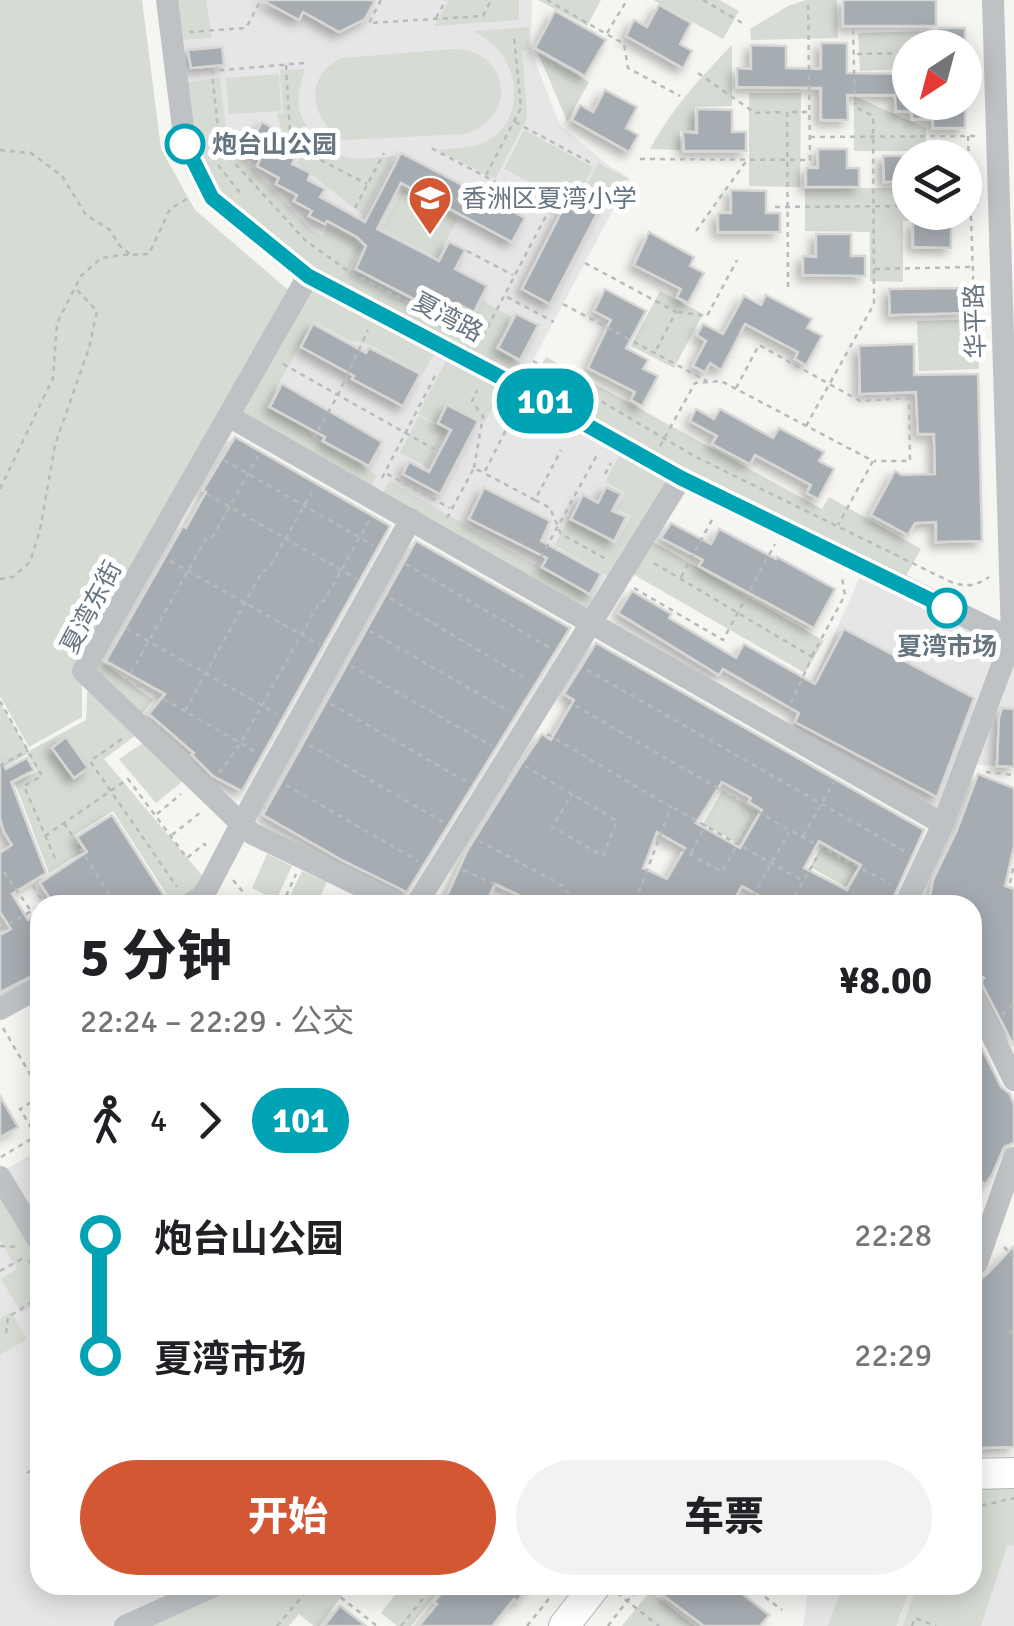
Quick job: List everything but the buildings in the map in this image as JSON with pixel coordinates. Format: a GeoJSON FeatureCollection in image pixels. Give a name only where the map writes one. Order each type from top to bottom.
{"type":"FeatureCollection","features":[{"type":"Feature","properties":{"kind":"main road"},"geometry":{"type":"LineString","coordinates":[[982,1474],[1014,1473]]}},
{"type":"Feature","properties":{"kind":"main road"},"geometry":{"type":"LineString","coordinates":[[564,1626],[596,1595]]}},
{"type":"Feature","properties":{"kind":"street","name":"夏湾路"},"geometry":{"type":"LineString","coordinates":[[167,0],[185,144],[212,198],[308,276],[488,370],[681,478],[1013,640]]}},
{"type":"Feature","properties":{"kind":"street","name":"华平路"},"geometry":{"type":"LineString","coordinates":[[993,0],[1013,640]]}},
{"type":"Feature","properties":{"kind":"street","name":"夏湾东街"},"geometry":{"type":"LineString","coordinates":[[308,276],[83,671],[251,833],[379,895]]}},
{"type":"Feature","properties":{"kind":"street"},"geometry":{"type":"LineString","coordinates":[[230,417],[943,824]]}},
{"type":"Feature","properties":{"kind":"street"},"geometry":{"type":"LineString","coordinates":[[422,895],[681,478]]}},
{"type":"Feature","properties":{"kind":"street"},"geometry":{"type":"LineString","coordinates":[[202,895],[411,519]]}},
{"type":"Feature","properties":{"kind":"street"},"geometry":{"type":"LineString","coordinates":[[909,895],[943,824],[1013,640]]}},
{"type":"Feature","properties":{"kind":"street"},"geometry":{"type":"LineString","coordinates":[[917,878],[925,895]]}},
{"type":"Feature","properties":{"kind":"street"},"geometry":{"type":"LineString","coordinates":[[0,1009],[30,992]]}},
{"type":"Feature","properties":{"kind":"street"},"geometry":{"type":"LineString","coordinates":[[982,1014],[1014,1080]]}},
{"type":"Feature","properties":{"kind":"street"},"geometry":{"type":"LineString","coordinates":[[982,1249],[1014,1158]]}},
{"type":"Feature","properties":{"kind":"street"},"geometry":{"type":"LineString","coordinates":[[0,1177],[30,1242]]}},
{"type":"Feature","properties":{"kind":"street"},"geometry":{"type":"LineString","coordinates":[[125,1626],[194,1595]]}},
{"type":"Feature","properties":{"kind":"path"},"geometry":{"type":"LineString","coordinates":[[172,33],[246,28],[261,0]]}},
{"type":"Feature","properties":{"kind":"path"},"geometry":{"type":"LineString","coordinates":[[382,0],[369,23],[482,16],[491,0]]}},
{"type":"Feature","properties":{"kind":"path"},"geometry":{"type":"LineString","coordinates":[[436,19],[446,0]]}},
{"type":"Feature","properties":{"kind":"path"},"geometry":{"type":"LineString","coordinates":[[547,0],[624,44],[628,68],[680,96]]}},
{"type":"Feature","properties":{"kind":"path"},"geometry":{"type":"LineString","coordinates":[[606,34],[628,0]]}},
{"type":"Feature","properties":{"kind":"path"},"geometry":{"type":"LineString","coordinates":[[703,0],[744,24]]}},
{"type":"Feature","properties":{"kind":"path"},"geometry":{"type":"LineString","coordinates":[[640,160],[810,160],[808,0]]}},
{"type":"Feature","properties":{"kind":"path"},"geometry":{"type":"LineString","coordinates":[[806,426],[874,304],[873,116],[855,107],[853,29]]}},
{"type":"Feature","properties":{"kind":"path"},"geometry":{"type":"LineString","coordinates":[[486,177],[521,108],[514,36]]}},
{"type":"Feature","properties":{"kind":"path"},"geometry":{"type":"LineString","coordinates":[[854,54],[892,54]]}},
{"type":"Feature","properties":{"kind":"path"},"geometry":{"type":"LineString","coordinates":[[304,63],[212,71],[218,130],[232,160],[305,240],[348,271],[481,340],[548,210],[430,148]]}},
{"type":"Feature","properties":{"kind":"path"},"geometry":{"type":"LineString","coordinates":[[286,65],[290,134],[305,152],[367,184]]}},
{"type":"Feature","properties":{"kind":"path"},"geometry":{"type":"LineString","coordinates":[[698,73],[755,113],[809,112]]}},
{"type":"Feature","properties":{"kind":"path"},"geometry":{"type":"LineString","coordinates":[[787,112],[788,286]]}},
{"type":"Feature","properties":{"kind":"path"},"geometry":{"type":"LineString","coordinates":[[514,122],[593,164]]}},
{"type":"Feature","properties":{"kind":"path"},"geometry":{"type":"LineString","coordinates":[[968,136],[975,327]]}},
{"type":"Feature","properties":{"kind":"path"},"geometry":{"type":"LineString","coordinates":[[810,137],[997,136]]}},
{"type":"Feature","properties":{"kind":"path"},"geometry":{"type":"LineString","coordinates":[[0,150],[31,154],[62,176],[86,215],[110,230],[120,246],[131,254]]}},
{"type":"Feature","properties":{"kind":"path"},"geometry":{"type":"LineString","coordinates":[[354,208],[384,153]]}},
{"type":"Feature","properties":{"kind":"path"},"geometry":{"type":"LineString","coordinates":[[696,231],[747,160]]}},
{"type":"Feature","properties":{"kind":"path"},"geometry":{"type":"LineString","coordinates":[[218,165],[240,193]]}},
{"type":"Feature","properties":{"kind":"path"},"geometry":{"type":"LineString","coordinates":[[0,490],[52,378],[57,324],[81,276],[101,258],[149,254],[170,208],[207,187]]}},
{"type":"Feature","properties":{"kind":"path"},"geometry":{"type":"LineString","coordinates":[[775,207],[892,206]]}},
{"type":"Feature","properties":{"kind":"path"},"geometry":{"type":"LineString","coordinates":[[467,252],[514,276]]}},
{"type":"Feature","properties":{"kind":"path"},"geometry":{"type":"LineString","coordinates":[[585,263],[676,312],[707,316],[737,260]]}},
{"type":"Feature","properties":{"kind":"path"},"geometry":{"type":"LineString","coordinates":[[873,269],[973,267]]}},
{"type":"Feature","properties":{"kind":"path"},"geometry":{"type":"LineString","coordinates":[[0,579],[13,578],[30,562],[40,530],[55,444],[89,348],[98,311],[75,288]]}},
{"type":"Feature","properties":{"kind":"path"},"geometry":{"type":"LineString","coordinates":[[504,296],[554,322]]}},
{"type":"Feature","properties":{"kind":"path"},"geometry":{"type":"LineString","coordinates":[[563,304],[708,382]]}},
{"type":"Feature","properties":{"kind":"path"},"geometry":{"type":"LineString","coordinates":[[654,353],[676,312]]}},
{"type":"Feature","properties":{"kind":"path"},"geometry":{"type":"LineString","coordinates":[[302,458],[368,331]]}},
{"type":"Feature","properties":{"kind":"path"},"geometry":{"type":"LineString","coordinates":[[652,461],[695,383],[720,381],[872,461],[910,461],[908,398],[860,400],[760,345],[736,389]]}},
{"type":"Feature","properties":{"kind":"path"},"geometry":{"type":"LineString","coordinates":[[265,354],[434,449]]}},
{"type":"Feature","properties":{"kind":"path"},"geometry":{"type":"LineString","coordinates":[[533,361],[694,456],[950,582],[967,586],[991,576]]}},
{"type":"Feature","properties":{"kind":"path"},"geometry":{"type":"LineString","coordinates":[[438,535],[474,468],[483,416],[472,401],[488,370]]}},
{"type":"Feature","properties":{"kind":"path"},"geometry":{"type":"LineString","coordinates":[[171,836],[240,743],[319,603],[324,602],[436,374]]}},
{"type":"Feature","properties":{"kind":"path"},"geometry":{"type":"LineString","coordinates":[[484,473],[510,422]]}},
{"type":"Feature","properties":{"kind":"path"},"geometry":{"type":"LineString","coordinates":[[267,438],[126,682],[144,686],[240,743],[271,769],[440,867],[496,884],[497,895]]}},
{"type":"Feature","properties":{"kind":"path"},"geometry":{"type":"LineString","coordinates":[[525,584],[600,449]]}},
{"type":"Feature","properties":{"kind":"path"},"geometry":{"type":"LineString","coordinates":[[535,500],[561,450]]}},
{"type":"Feature","properties":{"kind":"path"},"geometry":{"type":"LineString","coordinates":[[838,526],[872,461]]}},
{"type":"Feature","properties":{"kind":"path"},"geometry":{"type":"LineString","coordinates":[[474,468],[550,508],[561,534],[626,567],[722,640],[776,542]]}},
{"type":"Feature","properties":{"kind":"path"},"geometry":{"type":"LineString","coordinates":[[185,711],[244,602],[262,572],[269,568],[324,470]]}},
{"type":"Feature","properties":{"kind":"path"},"geometry":{"type":"LineString","coordinates":[[385,472],[452,509]]}},
{"type":"Feature","properties":{"kind":"path"},"geometry":{"type":"LineString","coordinates":[[680,578],[716,512]]}},
{"type":"Feature","properties":{"kind":"path"},"geometry":{"type":"LineString","coordinates":[[152,551],[302,634],[617,820],[604,856],[552,827],[572,794]]}},
{"type":"Feature","properties":{"kind":"path"},"geometry":{"type":"LineString","coordinates":[[626,567],[680,578],[812,657]]}},
{"type":"Feature","properties":{"kind":"path"},"geometry":{"type":"LineString","coordinates":[[779,730],[812,657],[846,596],[842,576]]}},
{"type":"Feature","properties":{"kind":"path"},"geometry":{"type":"LineString","coordinates":[[112,620],[296,724]]}},
{"type":"Feature","properties":{"kind":"path"},"geometry":{"type":"LineString","coordinates":[[354,622],[803,881]]}},
{"type":"Feature","properties":{"kind":"path"},"geometry":{"type":"LineString","coordinates":[[313,694],[486,792]]}},
{"type":"Feature","properties":{"kind":"path"},"geometry":{"type":"LineString","coordinates":[[0,701],[42,776],[24,786],[57,863]]}},
{"type":"Feature","properties":{"kind":"path"},"geometry":{"type":"LineString","coordinates":[[140,726],[90,761],[183,895]]}},
{"type":"Feature","properties":{"kind":"path"},"geometry":{"type":"LineString","coordinates":[[0,766],[28,750]]}},
{"type":"Feature","properties":{"kind":"path"},"geometry":{"type":"LineString","coordinates":[[965,764],[1014,775]]}},
{"type":"Feature","properties":{"kind":"path"},"geometry":{"type":"LineString","coordinates":[[802,837],[843,766]]}},
{"type":"Feature","properties":{"kind":"path"},"geometry":{"type":"LineString","coordinates":[[46,836],[128,779],[187,858],[204,844],[246,895]]}},
{"type":"Feature","properties":{"kind":"path"},"geometry":{"type":"LineString","coordinates":[[156,816],[207,790]]}},
{"type":"Feature","properties":{"kind":"path"},"geometry":{"type":"LineString","coordinates":[[638,895],[671,808]]}},
{"type":"Feature","properties":{"kind":"path"},"geometry":{"type":"LineString","coordinates":[[660,837],[722,872],[756,810]]}},
{"type":"Feature","properties":{"kind":"path"},"geometry":{"type":"LineString","coordinates":[[64,824],[110,895]]}},
{"type":"Feature","properties":{"kind":"path"},"geometry":{"type":"LineString","coordinates":[[690,854],[706,826]]}},
{"type":"Feature","properties":{"kind":"path"},"geometry":{"type":"LineString","coordinates":[[754,895],[790,830]]}},
{"type":"Feature","properties":{"kind":"path"},"geometry":{"type":"LineString","coordinates":[[795,895],[822,848]]}},
{"type":"Feature","properties":{"kind":"path"},"geometry":{"type":"LineString","coordinates":[[286,895],[303,858]]}},
{"type":"Feature","properties":{"kind":"path"},"geometry":{"type":"LineString","coordinates":[[1010,883],[1014,863]]}},
{"type":"Feature","properties":{"kind":"path"},"geometry":{"type":"LineString","coordinates":[[4,872],[30,910]]}},
{"type":"Feature","properties":{"kind":"path"},"geometry":{"type":"LineString","coordinates":[[33,886],[38,895]]}},
{"type":"Feature","properties":{"kind":"path"},"geometry":{"type":"LineString","coordinates":[[0,929],[30,912]]}},
{"type":"Feature","properties":{"kind":"path"},"geometry":{"type":"LineString","coordinates":[[0,1022],[30,1074]]}},
{"type":"Feature","properties":{"kind":"path"},"geometry":{"type":"LineString","coordinates":[[30,1099],[20,1109],[30,1126]]}},
{"type":"Feature","properties":{"kind":"path"},"geometry":{"type":"LineString","coordinates":[[0,1157],[30,1140]]}},
{"type":"Feature","properties":{"kind":"path"},"geometry":{"type":"LineString","coordinates":[[0,1271],[30,1251]]}},
{"type":"Feature","properties":{"kind":"path"},"geometry":{"type":"LineString","coordinates":[[6,1333],[8,1317],[30,1303]]}},
{"type":"Feature","properties":{"kind":"path"},"geometry":{"type":"LineString","coordinates":[[1009,1330],[1014,1336]]}},
{"type":"Feature","properties":{"kind":"path"},"geometry":{"type":"LineString","coordinates":[[982,1506],[1014,1498]]}},
{"type":"Feature","properties":{"kind":"path"},"geometry":{"type":"LineString","coordinates":[[278,1626],[304,1595]]}},
{"type":"Feature","properties":{"kind":"path"},"geometry":{"type":"LineString","coordinates":[[338,1595],[377,1626]]}},
{"type":"Feature","properties":{"kind":"path"},"geometry":{"type":"LineString","coordinates":[[401,1626],[426,1595]]}},
{"type":"Feature","properties":{"kind":"path"},"geometry":{"type":"LineString","coordinates":[[527,1626],[552,1595]]}},
{"type":"Feature","properties":{"kind":"path"},"geometry":{"type":"LineString","coordinates":[[617,1595],[660,1626]]}},
{"type":"Feature","properties":{"kind":"path"},"geometry":{"type":"LineString","coordinates":[[608,1626],[633,1595]]}},
{"type":"Feature","properties":{"kind":"path"},"geometry":{"type":"LineString","coordinates":[[762,1595],[782,1610]]}},
{"type":"Feature","properties":{"kind":"path"},"geometry":{"type":"LineString","coordinates":[[912,1626],[915,1618],[936,1626]]}},
{"type":"Feature","properties":{"kind":"shaded area","name":"炮台山公园"},"geometry":{"type":"Polygon","coordinates":[[[0,0],[142,0],[161,149],[195,210],[294,295],[82,669],[82,717],[29,747],[0,696],[0,0]]]}},
{"type":"Feature","properties":{"kind":"shaded area"},"geometry":{"type":"Polygon","coordinates":[[[168,0],[532,0],[531,51],[560,125],[609,166],[630,178],[519,387],[680,479],[591,621],[232,416],[309,277],[213,197],[168,0]]]}},
{"type":"Feature","properties":{"kind":"shaded area"},"geometry":{"type":"Polygon","coordinates":[[[169,0],[206,0],[212,38],[177,40],[169,0]]]}},
{"type":"Feature","properties":{"kind":"shaded area"},"geometry":{"type":"Polygon","coordinates":[[[449,0],[519,0],[519,20],[434,26],[449,0]]]}},
{"type":"Feature","properties":{"kind":"shaded area"},"geometry":{"type":"Polygon","coordinates":[[[538,0],[601,0],[587,26],[538,0]]]}},
{"type":"Feature","properties":{"kind":"shaded area"},"geometry":{"type":"Polygon","coordinates":[[[653,0],[719,0],[739,11],[723,39],[653,0]]]}},
{"type":"Feature","properties":{"kind":"shaded area"},"geometry":{"type":"Polygon","coordinates":[[[806,0],[837,0],[838,38],[751,40],[750,29],[806,0]]]}},
{"type":"Feature","properties":{"kind":"shaded area"},"geometry":{"type":"Polygon","coordinates":[[[529,27],[529,50],[522,51],[527,118],[495,179],[437,150],[483,143],[495,136],[510,117],[514,92],[509,67],[497,48],[474,31],[529,27]]]}},
{"type":"Feature","properties":{"kind":"shaded area"},"geometry":{"type":"Polygon","coordinates":[[[892,32],[892,70],[860,71],[858,33],[892,32]]]}},
{"type":"Feature","properties":{"kind":"shaded area"},"geometry":{"type":"Polygon","coordinates":[[[732,45],[732,106],[695,107],[694,130],[680,131],[680,150],[650,149],[677,107],[732,45]]]}},
{"type":"Feature","properties":{"kind":"shaded area"},"geometry":{"type":"Polygon","coordinates":[[[454,49],[473,52],[487,60],[496,72],[501,86],[500,101],[494,115],[482,126],[464,134],[344,140],[333,132],[318,110],[316,87],[321,76],[342,58],[454,49]]]}},
{"type":"Feature","properties":{"kind":"shaded area"},"geometry":{"type":"Polygon","coordinates":[[[538,53],[589,82],[567,122],[567,121],[538,53]]]}},
{"type":"Feature","properties":{"kind":"shaded area"},"geometry":{"type":"Polygon","coordinates":[[[305,69],[298,101],[310,132],[299,154],[284,139],[277,114],[283,113],[280,70],[305,69]]]}},
{"type":"Feature","properties":{"kind":"shaded area"},"geometry":{"type":"Polygon","coordinates":[[[279,74],[281,111],[229,114],[226,78],[279,74]]]}},
{"type":"Feature","properties":{"kind":"shaded area"},"geometry":{"type":"Polygon","coordinates":[[[220,78],[226,129],[236,151],[311,230],[322,236],[328,226],[355,240],[361,247],[350,269],[454,323],[461,308],[475,316],[483,301],[511,317],[494,349],[526,367],[521,378],[311,273],[211,186],[190,143],[185,83],[220,78]]]}},
{"type":"Feature","properties":{"kind":"shaded area"},"geometry":{"type":"Polygon","coordinates":[[[749,93],[801,93],[800,187],[749,186],[749,93]]]}},
{"type":"Feature","properties":{"kind":"shaded area"},"geometry":{"type":"Polygon","coordinates":[[[854,96],[892,113],[892,120],[908,120],[926,128],[926,140],[892,140],[892,151],[854,151],[854,96]]]}},
{"type":"Feature","properties":{"kind":"shaded area"},"geometry":{"type":"Polygon","coordinates":[[[524,130],[593,167],[573,205],[504,169],[524,130]]]}},
{"type":"Feature","properties":{"kind":"shaded area"},"geometry":{"type":"Polygon","coordinates":[[[312,135],[349,158],[394,156],[363,215],[297,163],[312,135]]]}},
{"type":"Feature","properties":{"kind":"shaded area"},"geometry":{"type":"Polygon","coordinates":[[[598,163],[627,178],[614,203],[585,188],[598,163]]]}},
{"type":"Feature","properties":{"kind":"shaded area"},"geometry":{"type":"Polygon","coordinates":[[[805,188],[892,188],[892,230],[903,230],[903,282],[870,281],[870,232],[805,231],[805,188]]]}},
{"type":"Feature","properties":{"kind":"shaded area"},"geometry":{"type":"Polygon","coordinates":[[[403,189],[458,218],[437,258],[382,229],[403,189]]]}},
{"type":"Feature","properties":{"kind":"shaded area"},"geometry":{"type":"Polygon","coordinates":[[[312,284],[438,347],[423,374],[371,345],[349,340],[313,321],[266,407],[377,475],[369,491],[236,416],[312,284]]]}},
{"type":"Feature","properties":{"kind":"shaded area"},"geometry":{"type":"Polygon","coordinates":[[[660,291],[703,314],[674,368],[631,346],[660,291]]]}},
{"type":"Feature","properties":{"kind":"shaded area"},"geometry":{"type":"Polygon","coordinates":[[[977,319],[979,369],[919,371],[917,321],[977,319]]]}},
{"type":"Feature","properties":{"kind":"shaded area"},"geometry":{"type":"Polygon","coordinates":[[[449,355],[505,385],[484,423],[447,404],[436,423],[418,414],[449,355]]]}},
{"type":"Feature","properties":{"kind":"shaded area"},"geometry":{"type":"Polygon","coordinates":[[[546,357],[822,509],[829,497],[921,549],[903,581],[683,471],[531,383],[546,357]]]}},
{"type":"Feature","properties":{"kind":"shaded area"},"geometry":{"type":"Polygon","coordinates":[[[419,416],[446,430],[427,467],[400,453],[419,416]]]}},
{"type":"Feature","properties":{"kind":"shaded area"},"geometry":{"type":"Polygon","coordinates":[[[623,449],[673,478],[610,577],[555,545],[568,521],[616,545],[631,516],[617,509],[625,492],[605,482],[623,449]]]}},
{"type":"Feature","properties":{"kind":"shaded area"},"geometry":{"type":"Polygon","coordinates":[[[389,481],[599,602],[591,617],[381,496],[389,481]]]}},
{"type":"Feature","properties":{"kind":"shaded area"},"geometry":{"type":"Polygon","coordinates":[[[650,540],[824,641],[805,673],[631,573],[650,540]]]}},
{"type":"Feature","properties":{"kind":"shaded area"},"geometry":{"type":"Polygon","coordinates":[[[864,568],[1011,640],[942,822],[789,735],[864,568]]]}},
{"type":"Feature","properties":{"kind":"shaded area","name":"夏湾市场"},"geometry":{"type":"Polygon","coordinates":[[[1014,640],[1014,767],[966,764],[1014,640]]]}},
{"type":"Feature","properties":{"kind":"shaded area"},"geometry":{"type":"Polygon","coordinates":[[[98,659],[153,700],[138,719],[90,669],[98,659]]]}},
{"type":"Feature","properties":{"kind":"shaded area"},"geometry":{"type":"Polygon","coordinates":[[[88,679],[140,732],[104,759],[205,879],[194,893],[167,895],[113,811],[74,835],[83,851],[49,873],[15,783],[37,771],[27,754],[0,769],[0,703],[29,751],[86,720],[88,679]]]}},
{"type":"Feature","properties":{"kind":"shaded area"},"geometry":{"type":"Polygon","coordinates":[[[143,743],[183,781],[156,803],[119,759],[143,743]]]}},
{"type":"Feature","properties":{"kind":"shaded area"},"geometry":{"type":"Polygon","coordinates":[[[722,791],[758,812],[740,845],[703,824],[722,791]]]}},
{"type":"Feature","properties":{"kind":"shaded area"},"geometry":{"type":"Polygon","coordinates":[[[822,846],[858,866],[846,887],[810,867],[822,846]]]}},
{"type":"Feature","properties":{"kind":"shaded area"},"geometry":{"type":"Polygon","coordinates":[[[267,854],[292,866],[278,895],[266,895],[252,888],[267,854]]]}},
{"type":"Feature","properties":{"kind":"shaded area"},"geometry":{"type":"Polygon","coordinates":[[[302,871],[327,882],[321,895],[291,895],[302,871]]]}},
{"type":"Feature","properties":{"kind":"shaded area"},"geometry":{"type":"Polygon","coordinates":[[[30,1155],[30,1595],[192,1595],[123,1626],[0,1626],[0,1173],[30,1155]]]}},
{"type":"Feature","properties":{"kind":"shaded area"},"geometry":{"type":"Polygon","coordinates":[[[0,1187],[30,1237],[30,1307],[21,1312],[1,1279],[17,1269],[0,1240],[0,1187]]]}},
{"type":"Feature","properties":{"kind":"shaded area"},"geometry":{"type":"Polygon","coordinates":[[[11,1312],[27,1339],[0,1355],[0,1319],[11,1312]]]}},
{"type":"Feature","properties":{"kind":"shaded area"},"geometry":{"type":"Polygon","coordinates":[[[1014,1475],[1014,1626],[803,1626],[808,1595],[982,1595],[982,1559],[1014,1475]]]}},
{"type":"Feature","properties":{"kind":"shaded area"},"geometry":{"type":"Polygon","coordinates":[[[982,1481],[1014,1481],[1014,1545],[1007,1546],[981,1626],[903,1626],[914,1595],[982,1595],[982,1481]]]}},
{"type":"Feature","properties":{"kind":"shaded area"},"geometry":{"type":"Polygon","coordinates":[[[209,1595],[342,1595],[319,1626],[299,1614],[289,1626],[142,1626],[209,1595]]]}},
{"type":"Feature","properties":{"kind":"shaded area"},"geometry":{"type":"Polygon","coordinates":[[[395,1595],[435,1595],[411,1626],[397,1626],[381,1613],[395,1595]]]}},
{"type":"Feature","properties":{"kind":"shaded area"},"geometry":{"type":"Polygon","coordinates":[[[647,1595],[655,1595],[694,1626],[622,1626],[647,1595]]]}},
{"type":"Feature","properties":{"kind":"shaded area"},"geometry":{"type":"Polygon","coordinates":[[[839,1595],[907,1595],[896,1626],[828,1626],[839,1595]]]}},
{"type":"Feature","properties":{"kind":"bus line","name":"101"},"geometry":{"type":"LineString","coordinates":[[185,144],[212,198],[308,276],[681,478],[947,608]]}},
{"type":"Feature","properties":{"kind":"place","name":"炮台山公园"},"geometry":{"type":"Point","coordinates":[185,144]}},
{"type":"Feature","properties":{"kind":"place","name":"香洲区夏湾小学"},"geometry":{"type":"Point","coordinates":[430,236]}},
{"type":"Feature","properties":{"kind":"place","name":"夏湾市场"},"geometry":{"type":"Point","coordinates":[947,608]}}]}
